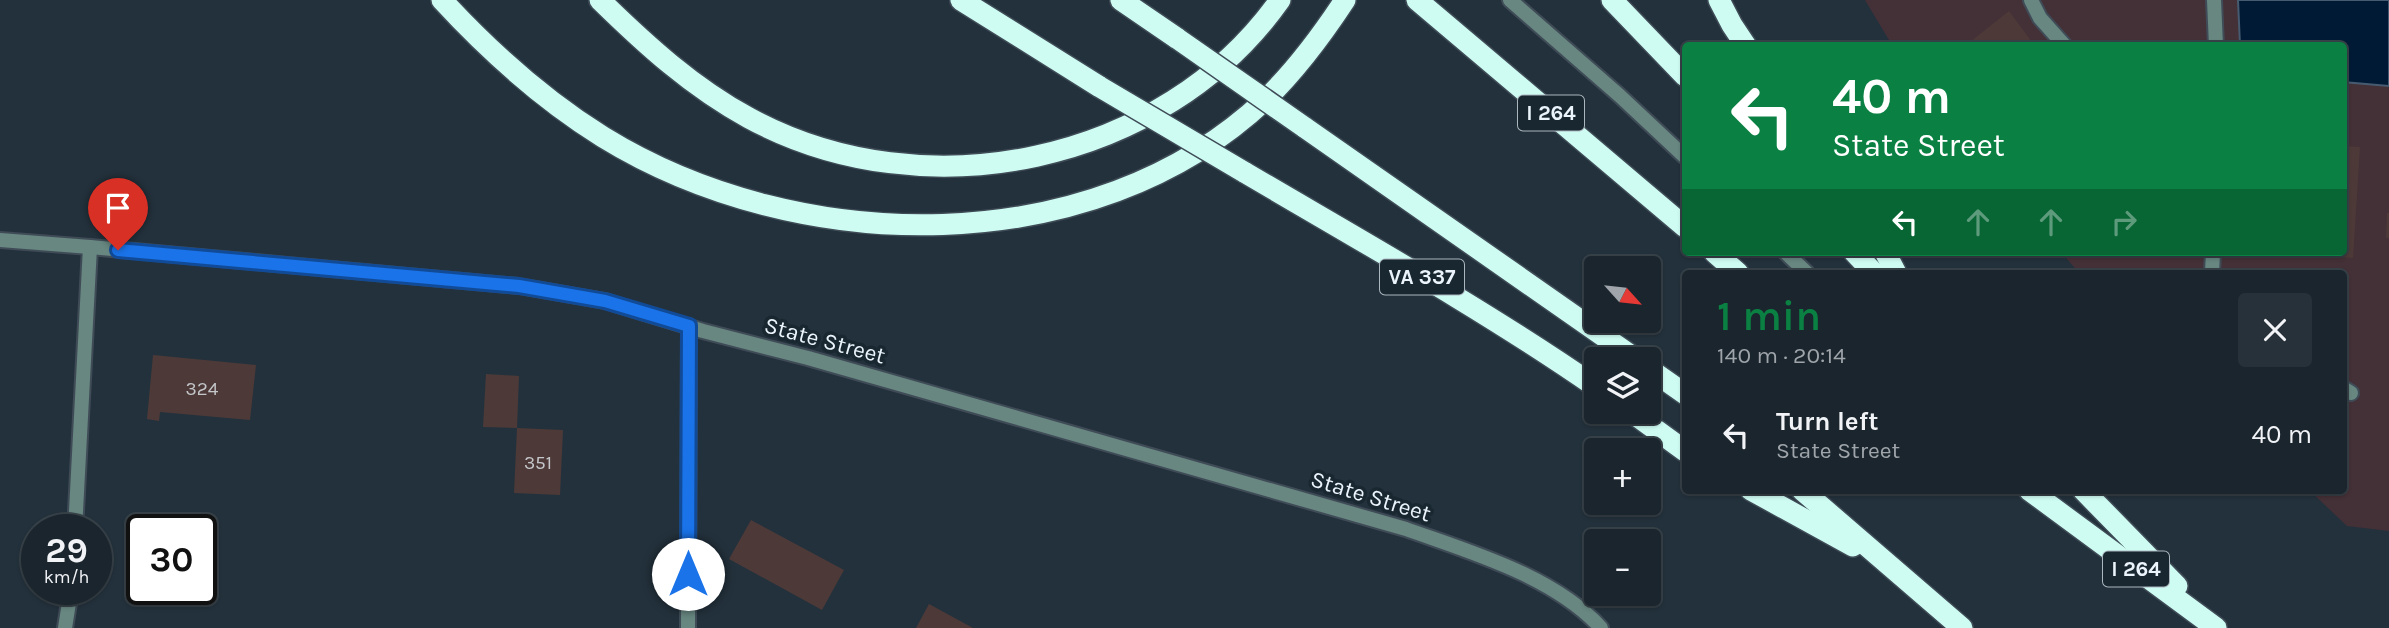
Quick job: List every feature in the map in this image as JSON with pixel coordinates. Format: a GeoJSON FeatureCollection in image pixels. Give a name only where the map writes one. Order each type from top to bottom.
{"type":"FeatureCollection","features":[{"type":"Feature","properties":{"kind":"highway"},"geometry":{"type":"LineString","coordinates":[[442,0],[472,33],[526,82],[572,117],[641,158],[720,191],[762,203],[864,222],[916,224],[995,220],[1059,209],[1136,183],[1185,158],[1219,136],[1265,100],[1325,30],[1345,0]]}},
{"type":"Feature","properties":{"kind":"highway"},"geometry":{"type":"LineString","coordinates":[[600,0],[687,79],[750,119],[794,139],[836,153],[926,167],[958,167],[1020,160],[1068,148],[1140,121],[1191,90],[1238,49],[1280,0]]}},
{"type":"Feature","properties":{"kind":"highway","name":"VA 337"},"geometry":{"type":"LineString","coordinates":[[961,0],[1100,87],[1409,269],[1584,379]]}},
{"type":"Feature","properties":{"kind":"highway"},"geometry":{"type":"LineString","coordinates":[[1121,0],[1619,347]]}},
{"type":"Feature","properties":{"kind":"highway","name":"I 264"},"geometry":{"type":"LineString","coordinates":[[1417,0],[1682,224]]}},
{"type":"Feature","properties":{"kind":"highway"},"geometry":{"type":"LineString","coordinates":[[1612,0],[1682,73]]}},
{"type":"Feature","properties":{"kind":"highway"},"geometry":{"type":"LineString","coordinates":[[1719,0],[1743,42]]}},
{"type":"Feature","properties":{"kind":"highway"},"geometry":{"type":"LineString","coordinates":[[1719,256],[1735,270]]}},
{"type":"Feature","properties":{"kind":"highway"},"geometry":{"type":"LineString","coordinates":[[1858,256],[1871,270]]}},
{"type":"Feature","properties":{"kind":"highway"},"geometry":{"type":"LineString","coordinates":[[1661,377],[1682,392]]}},
{"type":"Feature","properties":{"kind":"highway"},"geometry":{"type":"LineString","coordinates":[[1648,424],[1682,448]]}},
{"type":"Feature","properties":{"kind":"highway"},"geometry":{"type":"LineString","coordinates":[[1758,494],[1886,565]]}},
{"type":"Feature","properties":{"kind":"highway"},"geometry":{"type":"LineString","coordinates":[[1806,494],[1962,628]]}},
{"type":"Feature","properties":{"kind":"highway","name":"I 264"},"geometry":{"type":"LineString","coordinates":[[2034,494],[2216,628]]}},
{"type":"Feature","properties":{"kind":"highway"},"geometry":{"type":"LineString","coordinates":[[2087,494],[2222,628]]}},
{"type":"Feature","properties":{"kind":"street"},"geometry":{"type":"LineString","coordinates":[[1510,0],[1573,54],[1682,155]]}},
{"type":"Feature","properties":{"kind":"street"},"geometry":{"type":"LineString","coordinates":[[2031,0],[2040,18],[2061,42]]}},
{"type":"Feature","properties":{"kind":"street"},"geometry":{"type":"LineString","coordinates":[[2214,0],[2216,42]]}},
{"type":"Feature","properties":{"kind":"street","name":"State Street"},"geometry":{"type":"LineString","coordinates":[[0,240],[519,286],[605,301],[1406,529],[1493,560],[1543,583],[1601,628]]}},
{"type":"Feature","properties":{"kind":"street"},"geometry":{"type":"LineString","coordinates":[[76,514],[90,247]]}},
{"type":"Feature","properties":{"kind":"street"},"geometry":{"type":"LineString","coordinates":[[1789,256],[1804,270]]}},
{"type":"Feature","properties":{"kind":"street"},"geometry":{"type":"LineString","coordinates":[[688,628],[689,326]]}},
{"type":"Feature","properties":{"kind":"street"},"geometry":{"type":"LineString","coordinates":[[2039,494],[2055,509]]}},
{"type":"Feature","properties":{"kind":"street"},"geometry":{"type":"LineString","coordinates":[[65,628],[69,605]]}},
{"type":"Feature","properties":{"kind":"shaded area"},"geometry":{"type":"Polygon","coordinates":[[[1865,0],[2389,0],[2389,531],[2347,526],[2313,494],[2347,494],[2347,270],[2076,270],[2064,256],[2347,256],[2347,42],[1890,42],[1865,0]]]}},
{"type":"Feature","properties":{"kind":"water"},"geometry":{"type":"Polygon","coordinates":[[[2238,0],[2389,0],[2389,86],[2347,82],[2347,42],[2240,42],[2238,0]]]}},
{"type":"Feature","properties":{"kind":"building"},"geometry":{"type":"Polygon","coordinates":[[[2009,11],[2032,42],[1970,42],[2009,11]]]}},
{"type":"Feature","properties":{"kind":"building"},"geometry":{"type":"Polygon","coordinates":[[[2347,146],[2360,147],[2353,258],[2324,256],[2347,256],[2347,146]]]}},
{"type":"Feature","properties":{"kind":"building"},"geometry":{"type":"Polygon","coordinates":[[[2389,213],[2389,238],[2386,238],[2389,213]]]}},
{"type":"Feature","properties":{"kind":"building"},"geometry":{"type":"Polygon","coordinates":[[[153,355],[256,365],[250,420],[160,412],[159,421],[147,419],[153,355]]]}},
{"type":"Feature","properties":{"kind":"building"},"geometry":{"type":"Polygon","coordinates":[[[486,374],[519,376],[517,428],[483,427],[486,374]]]}},
{"type":"Feature","properties":{"kind":"building"},"geometry":{"type":"Polygon","coordinates":[[[517,428],[563,430],[560,495],[514,493],[517,428]]]}},
{"type":"Feature","properties":{"kind":"building"},"geometry":{"type":"Polygon","coordinates":[[[751,520],[844,570],[822,610],[729,559],[751,520]]]}},
{"type":"Feature","properties":{"kind":"building"},"geometry":{"type":"Polygon","coordinates":[[[929,604],[973,628],[916,628],[929,604]]]}},
{"type":"Feature","properties":{"kind":"route"},"geometry":{"type":"LineString","coordinates":[[118,250],[519,286],[605,301],[689,326],[688,574]]}}]}
